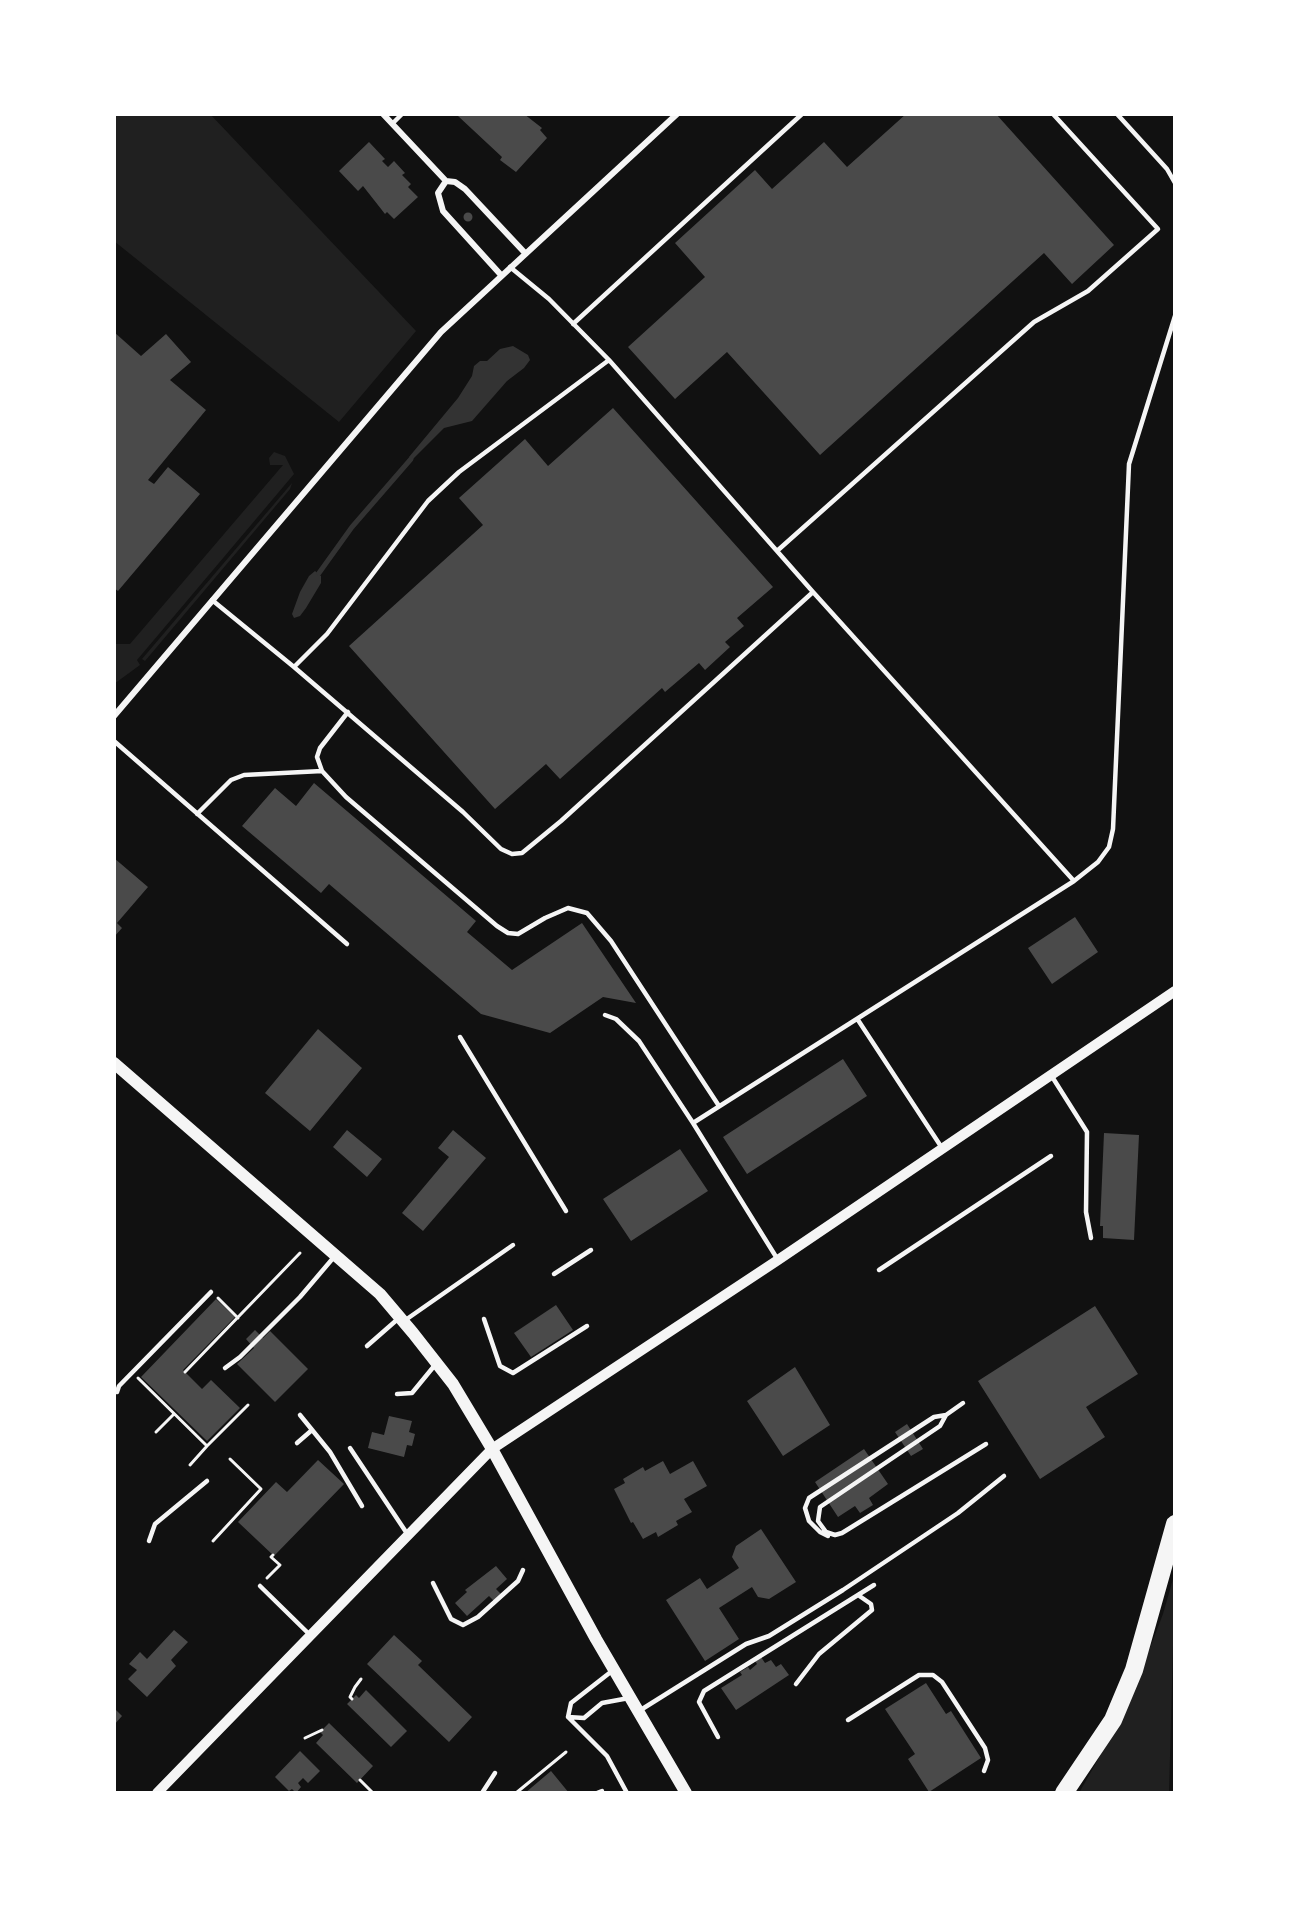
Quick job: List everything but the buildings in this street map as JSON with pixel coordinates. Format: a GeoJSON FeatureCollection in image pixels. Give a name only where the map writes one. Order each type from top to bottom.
{"type":"FeatureCollection","features":[{"type":"Feature","properties":{"kind":"highway"},"geometry":{"type":"LineString","coordinates":[[1064,1793],[1113,1720],[1134,1670],[1175,1524]]}},
{"type":"Feature","properties":{"kind":"main road"},"geometry":{"type":"LineString","coordinates":[[114,1063],[380,1294],[437,1363],[453,1384],[492,1449],[614,1670],[686,1793]]}},
{"type":"Feature","properties":{"kind":"street"},"geometry":{"type":"LineString","coordinates":[[383,114],[446,181],[455,182],[465,189],[525,254]]}},
{"type":"Feature","properties":{"kind":"street"},"geometry":{"type":"LineString","coordinates":[[114,716],[441,332],[677,114]]}},
{"type":"Feature","properties":{"kind":"street"},"geometry":{"type":"LineString","coordinates":[[446,181],[438,193],[443,211],[501,275]]}},
{"type":"Feature","properties":{"kind":"street"},"geometry":{"type":"LineString","coordinates":[[157,1793],[492,1449],[778,1260],[1175,991]]}},
{"type":"Feature","properties":{"kind":"lane"},"geometry":{"type":"LineString","coordinates":[[392,123],[402,114]]}},
{"type":"Feature","properties":{"kind":"lane"},"geometry":{"type":"LineString","coordinates":[[573,324],[802,114]]}},
{"type":"Feature","properties":{"kind":"lane"},"geometry":{"type":"LineString","coordinates":[[777,551],[1034,322],[1088,291],[1158,229],[1053,114]]}},
{"type":"Feature","properties":{"kind":"lane"},"geometry":{"type":"LineString","coordinates":[[1117,114],[1167,169],[1175,183]]}},
{"type":"Feature","properties":{"kind":"lane"},"geometry":{"type":"LineString","coordinates":[[510,267],[609,360],[813,592],[1074,881]]}},
{"type":"Feature","properties":{"kind":"lane"},"geometry":{"type":"LineString","coordinates":[[693,1123],[1074,881],[1098,862],[1109,847],[1113,829],[1129,464],[1175,316]]}},
{"type":"Feature","properties":{"kind":"lane"},"geometry":{"type":"LineString","coordinates":[[294,667],[327,634],[428,501],[459,472],[609,360]]}},
{"type":"Feature","properties":{"kind":"lane"},"geometry":{"type":"LineString","coordinates":[[212,600],[348,712],[463,812],[501,849],[512,854],[522,853],[561,821],[813,592]]}},
{"type":"Feature","properties":{"kind":"lane"},"geometry":{"type":"LineString","coordinates":[[348,712],[320,748],[317,757],[322,771],[346,797],[508,933],[518,934],[568,908],[587,913],[610,941],[719,1106]]}},
{"type":"Feature","properties":{"kind":"lane"},"geometry":{"type":"LineString","coordinates":[[114,741],[347,944]]}},
{"type":"Feature","properties":{"kind":"lane"},"geometry":{"type":"LineString","coordinates":[[197,814],[231,780],[244,775],[322,771]]}},
{"type":"Feature","properties":{"kind":"lane"},"geometry":{"type":"LineString","coordinates":[[605,1015],[616,1019],[639,1041],[778,1260]]}},
{"type":"Feature","properties":{"kind":"lane"},"geometry":{"type":"LineString","coordinates":[[858,1020],[942,1148]]}},
{"type":"Feature","properties":{"kind":"lane"},"geometry":{"type":"LineString","coordinates":[[460,1037],[566,1211]]}},
{"type":"Feature","properties":{"kind":"lane"},"geometry":{"type":"LineString","coordinates":[[1050,1074],[1087,1132],[1086,1212],[1091,1238]]}},
{"type":"Feature","properties":{"kind":"lane"},"geometry":{"type":"LineString","coordinates":[[879,1270],[1051,1156]]}},
{"type":"Feature","properties":{"kind":"lane"},"geometry":{"type":"LineString","coordinates":[[367,1346],[402,1319],[513,1245]]}},
{"type":"Feature","properties":{"kind":"lane"},"geometry":{"type":"LineString","coordinates":[[554,1274],[591,1250]]}},
{"type":"Feature","properties":{"kind":"lane"},"geometry":{"type":"LineString","coordinates":[[225,1368],[240,1357],[300,1297],[307,1285],[336,1255]]}},
{"type":"Feature","properties":{"kind":"lane"},"geometry":{"type":"LineString","coordinates":[[117,1392],[119,1386],[213,1294]]}},
{"type":"Feature","properties":{"kind":"lane"},"geometry":{"type":"LineString","coordinates":[[484,1319],[500,1366],[513,1373],[587,1326]]}},
{"type":"Feature","properties":{"kind":"lane"},"geometry":{"type":"LineString","coordinates":[[398,1394],[412,1393],[437,1363]]}},
{"type":"Feature","properties":{"kind":"lane"},"geometry":{"type":"LineString","coordinates":[[963,1403],[946,1415],[934,1417],[809,1498],[805,1508],[809,1521],[820,1532],[828,1536],[842,1533],[986,1444]]}},
{"type":"Feature","properties":{"kind":"lane"},"geometry":{"type":"LineString","coordinates":[[300,1415],[330,1452],[362,1506]]}},
{"type":"Feature","properties":{"kind":"lane"},"geometry":{"type":"LineString","coordinates":[[835,1535],[826,1532],[818,1521],[820,1508],[940,1426],[946,1415]]}},
{"type":"Feature","properties":{"kind":"lane"},"geometry":{"type":"LineString","coordinates":[[297,1443],[312,1430]]}},
{"type":"Feature","properties":{"kind":"lane"},"geometry":{"type":"LineString","coordinates":[[350,1448],[408,1535]]}},
{"type":"Feature","properties":{"kind":"lane"},"geometry":{"type":"LineString","coordinates":[[638,1712],[746,1644],[769,1636],[843,1590],[958,1513],[1004,1476]]}},
{"type":"Feature","properties":{"kind":"lane"},"geometry":{"type":"LineString","coordinates":[[149,1540],[155,1524],[207,1481]]}},
{"type":"Feature","properties":{"kind":"lane"},"geometry":{"type":"LineString","coordinates":[[433,1583],[451,1619],[463,1625],[478,1617],[518,1581],[523,1570]]}},
{"type":"Feature","properties":{"kind":"lane"},"geometry":{"type":"LineString","coordinates":[[718,1737],[699,1702],[704,1691],[874,1584]]}},
{"type":"Feature","properties":{"kind":"lane"},"geometry":{"type":"LineString","coordinates":[[260,1586],[311,1635]]}},
{"type":"Feature","properties":{"kind":"lane"},"geometry":{"type":"LineString","coordinates":[[796,1684],[819,1654],[872,1610],[871,1604],[858,1594]]}},
{"type":"Feature","properties":{"kind":"lane"},"geometry":{"type":"LineString","coordinates":[[568,1717],[571,1703],[614,1670]]}},
{"type":"Feature","properties":{"kind":"lane"},"geometry":{"type":"LineString","coordinates":[[848,1720],[919,1675],[933,1675],[942,1682],[985,1748],[988,1760],[984,1771]]}},
{"type":"Feature","properties":{"kind":"lane"},"geometry":{"type":"LineString","coordinates":[[568,1717],[584,1718],[602,1703],[630,1698]]}},
{"type":"Feature","properties":{"kind":"lane"},"geometry":{"type":"LineString","coordinates":[[568,1717],[607,1756],[627,1793]]}},
{"type":"Feature","properties":{"kind":"lane"},"geometry":{"type":"LineString","coordinates":[[482,1793],[495,1773]]}},
{"type":"Feature","properties":{"kind":"path"},"geometry":{"type":"LineString","coordinates":[[185,1372],[300,1253]]}},
{"type":"Feature","properties":{"kind":"path"},"geometry":{"type":"LineString","coordinates":[[213,1294],[238,1318]]}},
{"type":"Feature","properties":{"kind":"path"},"geometry":{"type":"LineString","coordinates":[[137,1377],[207,1446]]}},
{"type":"Feature","properties":{"kind":"path"},"geometry":{"type":"LineString","coordinates":[[190,1465],[248,1405]]}},
{"type":"Feature","properties":{"kind":"path"},"geometry":{"type":"LineString","coordinates":[[156,1432],[174,1414]]}},
{"type":"Feature","properties":{"kind":"path"},"geometry":{"type":"LineString","coordinates":[[230,1459],[265,1493]]}},
{"type":"Feature","properties":{"kind":"path"},"geometry":{"type":"LineString","coordinates":[[213,1541],[261,1489]]}},
{"type":"Feature","properties":{"kind":"path"},"geometry":{"type":"LineString","coordinates":[[260,1586],[280,1565],[271,1557],[273,1555]]}},
{"type":"Feature","properties":{"kind":"path"},"geometry":{"type":"LineString","coordinates":[[352,1699],[350,1697],[355,1687],[362,1679]]}},
{"type":"Feature","properties":{"kind":"path"},"geometry":{"type":"LineString","coordinates":[[305,1738],[322,1730]]}},
{"type":"Feature","properties":{"kind":"path"},"geometry":{"type":"LineString","coordinates":[[517,1793],[567,1752]]}},
{"type":"Feature","properties":{"kind":"path"},"geometry":{"type":"LineString","coordinates":[[360,1780],[373,1793]]}},
{"type":"Feature","properties":{"kind":"shaded area"},"geometry":{"type":"Polygon","coordinates":[[[114,114],[210,114],[416,331],[339,422],[114,241],[114,114]]]}},
{"type":"Feature","properties":{"kind":"shaded area"},"geometry":{"type":"Polygon","coordinates":[[[513,346],[528,355],[530,360],[524,368],[507,381],[472,421],[444,428],[412,460],[409,457],[458,398],[472,376],[474,366],[480,361],[487,361],[500,349],[513,346]]]}},
{"type":"Feature","properties":{"kind":"shaded area"},"geometry":{"type":"Polygon","coordinates":[[[274,452],[285,456],[294,474],[137,660],[140,665],[114,684],[114,644],[130,644],[283,465],[270,465],[269,458],[274,452]]]}},
{"type":"Feature","properties":{"kind":"shaded area"},"geometry":{"type":"Polygon","coordinates":[[[292,483],[290,489],[145,661],[142,659],[292,483]]]}},
{"type":"Feature","properties":{"kind":"shaded area"},"geometry":{"type":"Polygon","coordinates":[[[315,571],[321,576],[321,583],[300,616],[294,618],[292,614],[300,592],[309,576],[315,571]]]}},
{"type":"Feature","properties":{"kind":"shaded area"},"geometry":{"type":"Polygon","coordinates":[[[1175,1572],[1169,1793],[1079,1793],[1126,1710],[1163,1614],[1175,1572]]]}},
{"type":"Feature","properties":{"kind":"waterway"},"geometry":{"type":"LineString","coordinates":[[319,573],[352,527],[411,459]]}}]}
